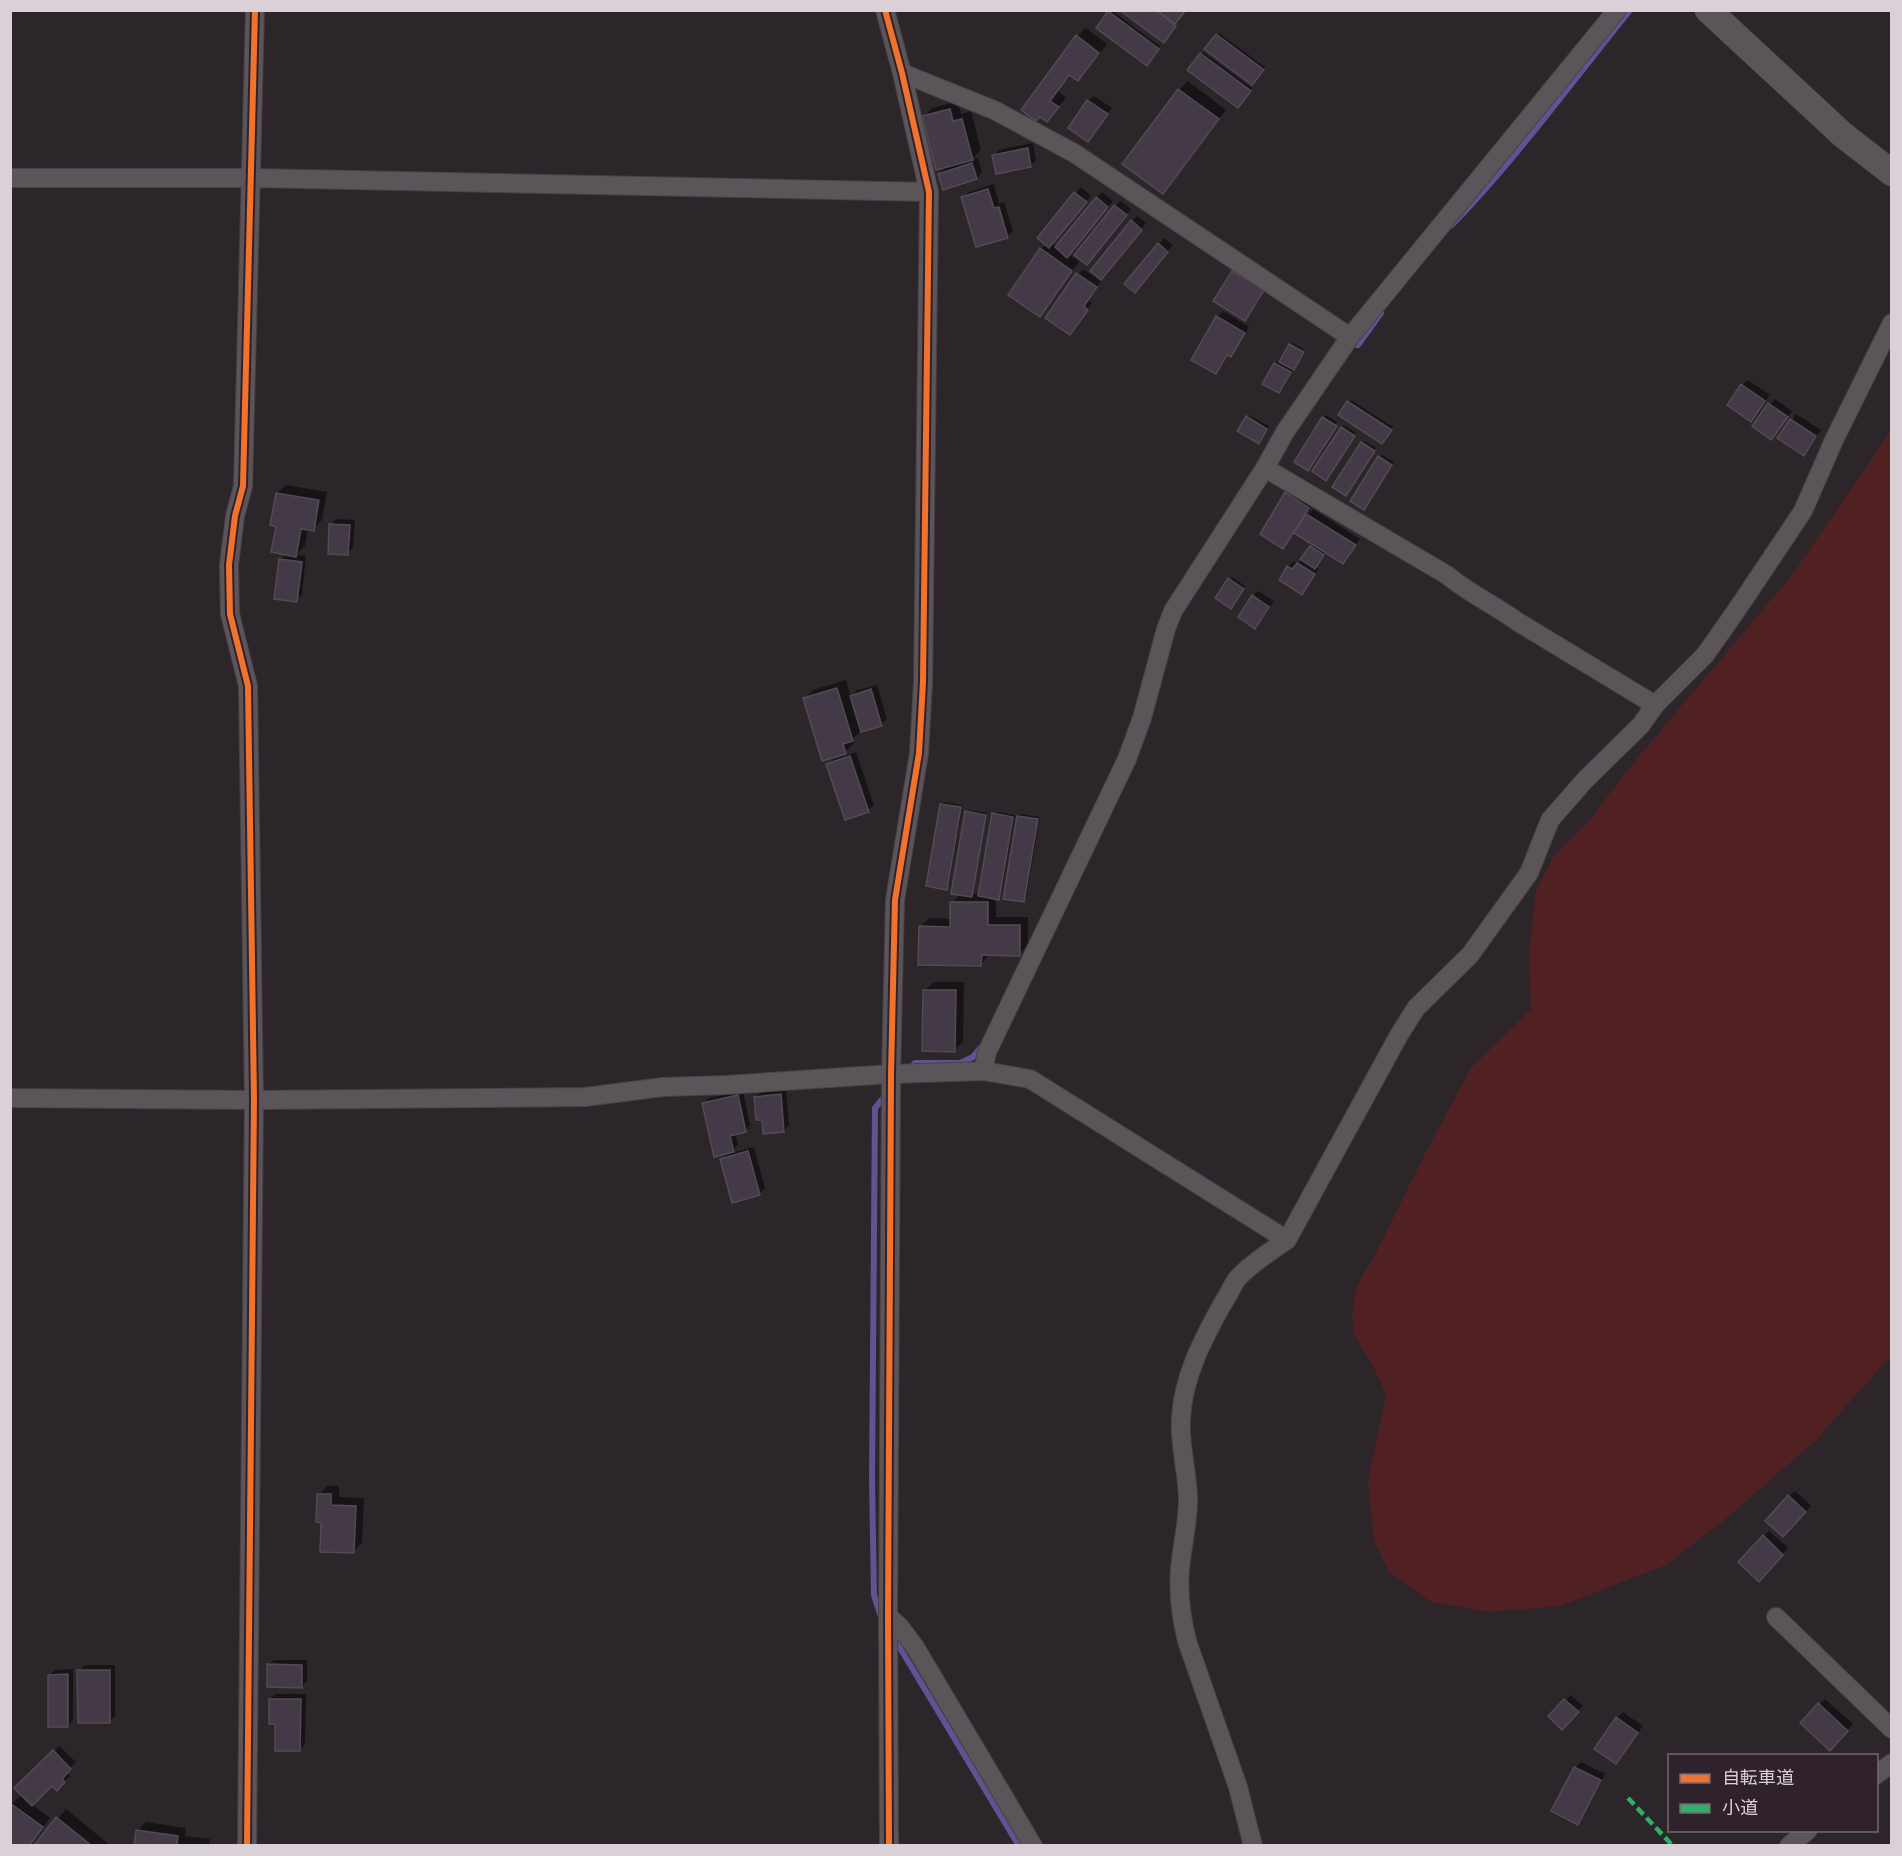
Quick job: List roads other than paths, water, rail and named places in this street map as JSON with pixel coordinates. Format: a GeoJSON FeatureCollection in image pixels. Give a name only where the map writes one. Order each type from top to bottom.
{"type":"FeatureCollection","features":[{"type":"Feature","properties":{"kind":"street"},"geometry":{"type":"LineString","coordinates":[[247,1845],[254,1100],[248,686],[230,614],[229,565],[235,516],[243,486],[255,10]]}},
{"type":"Feature","properties":{"kind":"street"},"geometry":{"type":"LineString","coordinates":[[885,10],[929,192],[923,682],[919,753],[896,900],[891,1074],[889,1845]]}},
{"type":"Feature","properties":{"kind":"street"},"geometry":{"type":"LineString","coordinates":[[983,1071],[987,1052],[1127,759],[1142,718],[1173,611],[1265,468],[1285,432],[1350,337],[1617,10]]}},
{"type":"Feature","properties":{"kind":"street"},"geometry":{"type":"LineString","coordinates":[[1708,10],[1843,135],[1892,173]]}},
{"type":"Feature","properties":{"kind":"street"},"geometry":{"type":"LineString","coordinates":[[902,73],[994,110],[1074,153],[1350,337]]}},
{"type":"Feature","properties":{"kind":"street"},"geometry":{"type":"LineString","coordinates":[[10,178],[252,178],[929,192]]}},
{"type":"Feature","properties":{"kind":"street"},"geometry":{"type":"LineString","coordinates":[[1253,1845],[1238,1787],[1181,1620],[1180,1569],[1188,1501],[1181,1419],[1184,1389],[1196,1357],[1238,1279],[1287,1240],[1416,1008],[1470,955],[1528,873],[1550,820],[1585,780],[1641,725],[1655,705],[1705,655],[1803,511],[1834,440],[1892,323]]}},
{"type":"Feature","properties":{"kind":"street"},"geometry":{"type":"LineString","coordinates":[[1265,468],[1447,575],[1458,585],[1655,705]]}},
{"type":"Feature","properties":{"kind":"street"},"geometry":{"type":"LineString","coordinates":[[10,1098],[254,1100],[585,1097],[663,1087],[983,1071],[1030,1079],[1287,1240]]}},
{"type":"Feature","properties":{"kind":"street"},"geometry":{"type":"LineString","coordinates":[[888,1616],[900,1627],[915,1647],[1032,1845]]}},
{"type":"Feature","properties":{"kind":"street"},"geometry":{"type":"LineString","coordinates":[[1776,1617],[1892,1729]]}},
{"type":"Feature","properties":{"kind":"street"},"geometry":{"type":"LineString","coordinates":[[1878,1774],[1892,1763]]}},
{"type":"Feature","properties":{"kind":"street"},"geometry":{"type":"LineString","coordinates":[[1789,1845],[1805,1832]]}},
{"type":"Feature","properties":{"kind":"waterway"},"geometry":{"type":"LineString","coordinates":[[1451,226],[1521,147],[1630,10]]}},
{"type":"Feature","properties":{"kind":"waterway"},"geometry":{"type":"LineString","coordinates":[[1350,344],[1358,345],[1381,313]]}},
{"type":"Feature","properties":{"kind":"waterway"},"geometry":{"type":"LineString","coordinates":[[909,1070],[915,1063],[960,1063],[973,1057],[982,1046]]}},
{"type":"Feature","properties":{"kind":"waterway"},"geometry":{"type":"LineString","coordinates":[[882,1620],[874,1595],[872,1480],[875,1108],[886,1095]]}},
{"type":"Feature","properties":{"kind":"waterway"},"geometry":{"type":"LineString","coordinates":[[894,1638],[1019,1846]]}}]}
